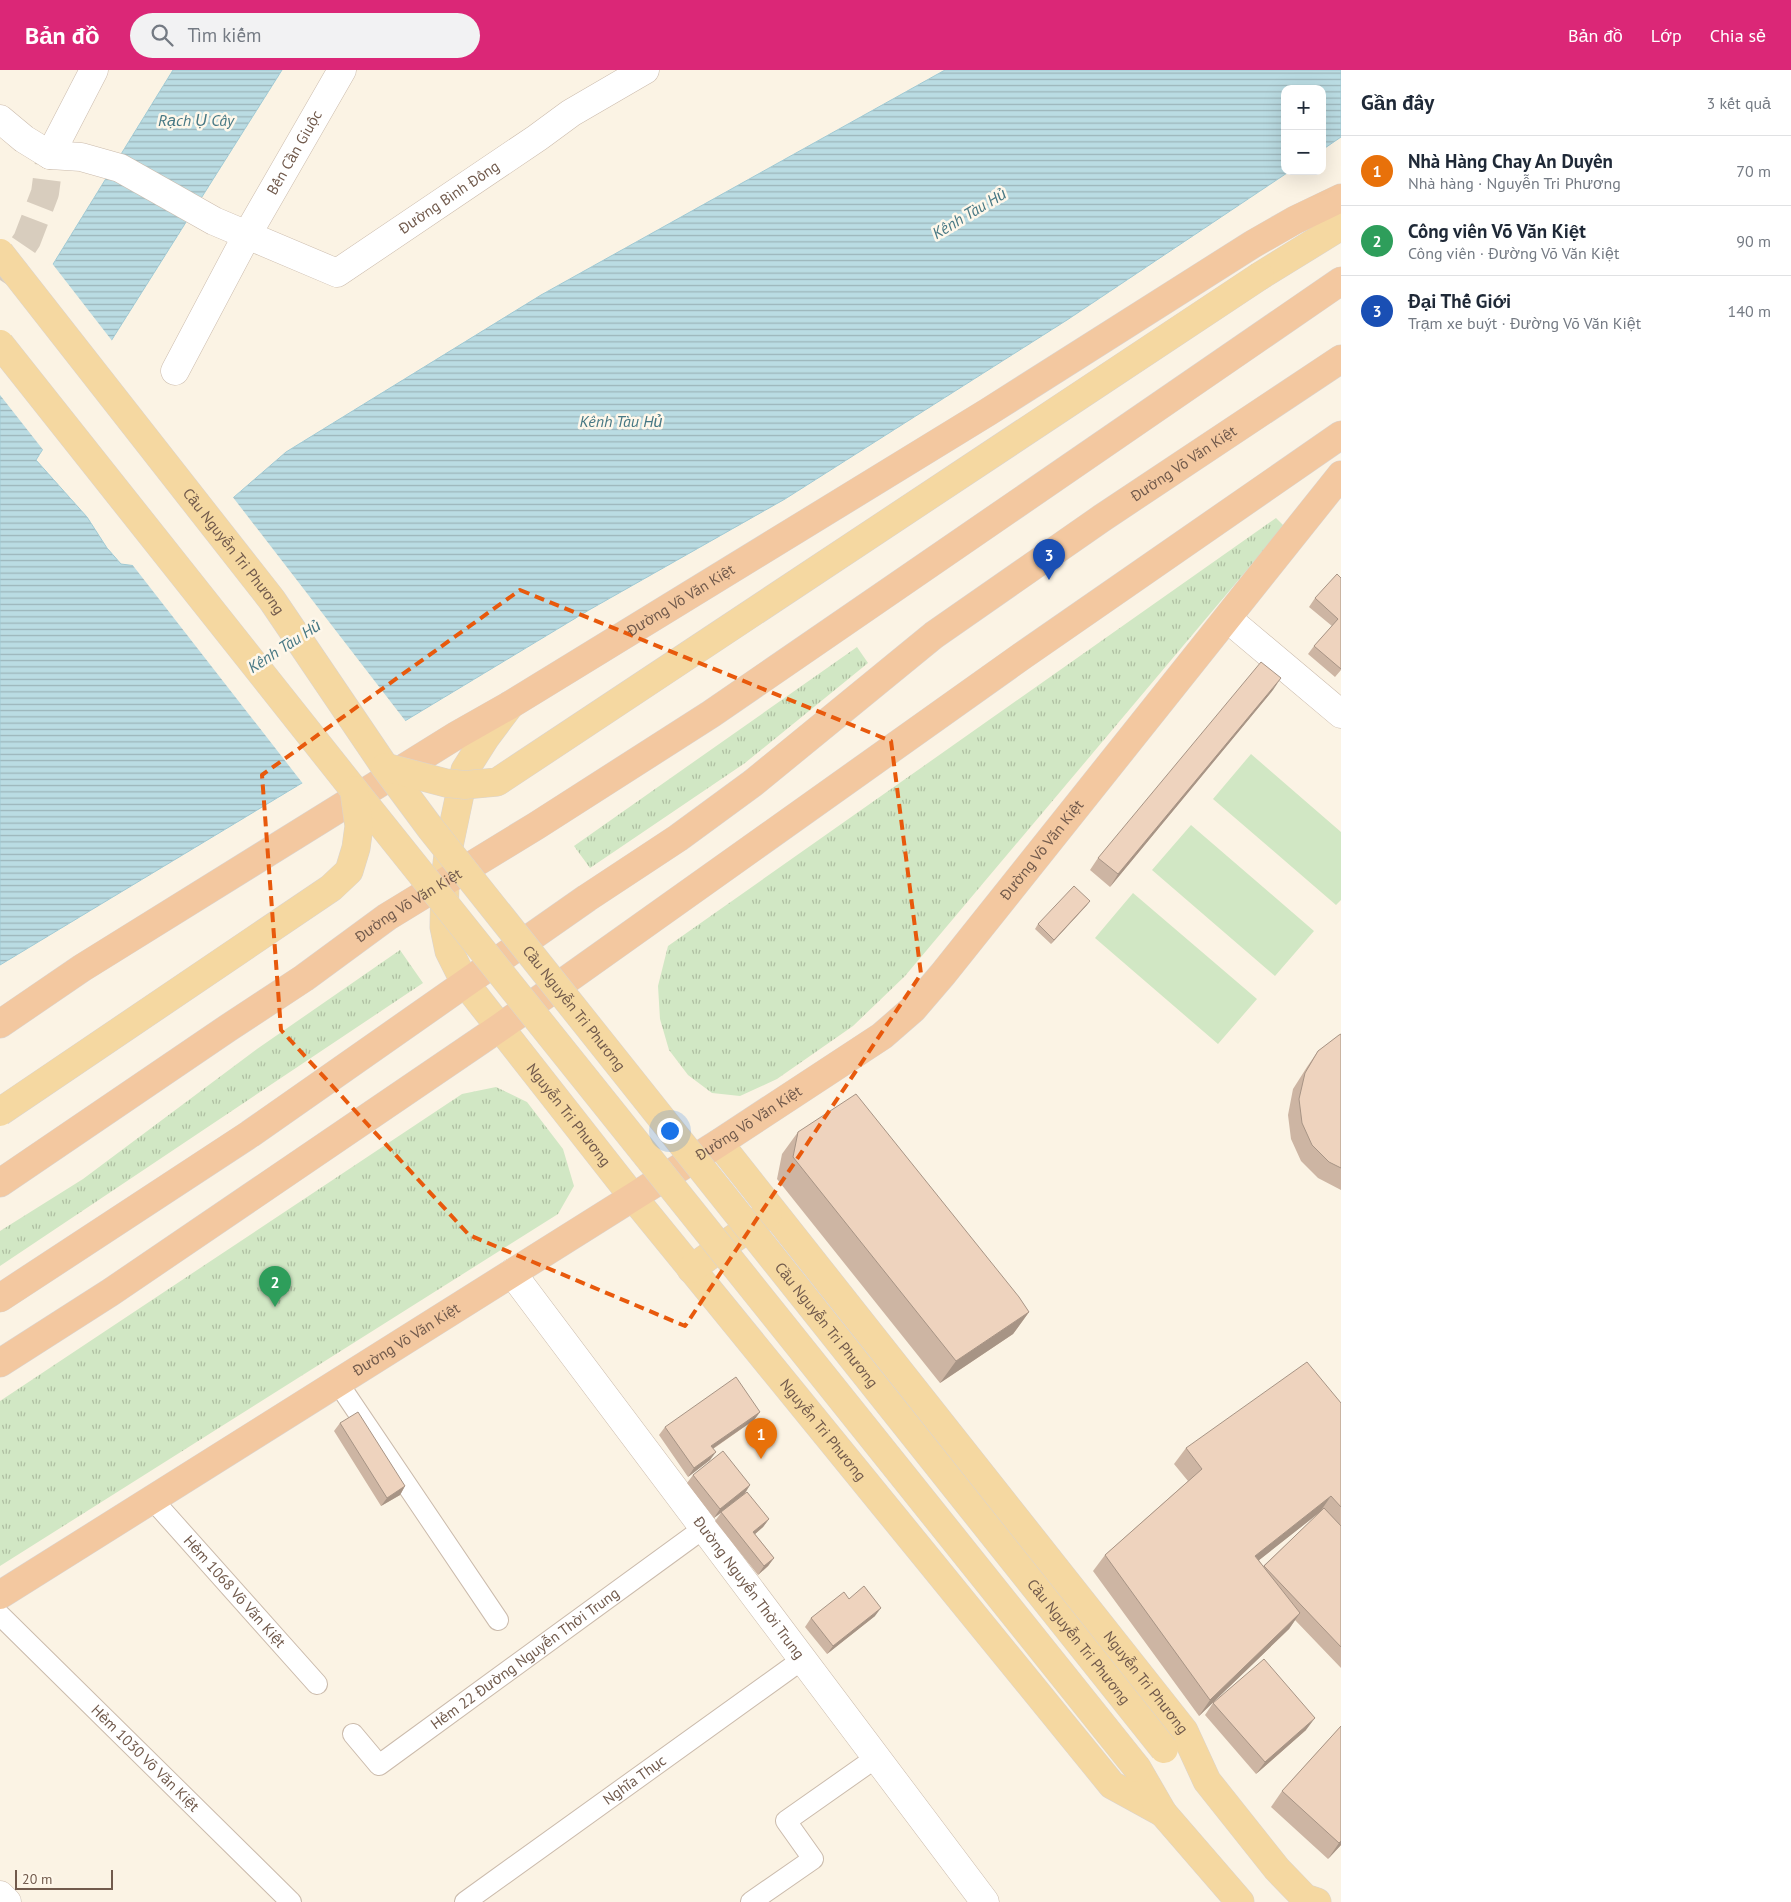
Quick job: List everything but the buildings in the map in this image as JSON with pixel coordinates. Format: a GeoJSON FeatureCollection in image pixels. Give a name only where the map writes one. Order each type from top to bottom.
{"type":"FeatureCollection","features":[{"type":"Feature","properties":{"kind":"highway","name":"Đường Võ Văn Kiệt"},"geometry":{"type":"LineString","coordinates":[[0,1024],[82,968],[457,735],[510,705],[988,412],[1253,244],[1295,220],[1341,198]]}},
{"type":"Feature","properties":{"kind":"highway","name":"Đường Võ Văn Kiệt"},"geometry":{"type":"LineString","coordinates":[[0,1183],[304,978],[387,917],[536,826],[711,714],[1341,281]]}},
{"type":"Feature","properties":{"kind":"highway","name":"Đường Võ Văn Kiệt"},"geometry":{"type":"LineString","coordinates":[[0,1298],[250,1134],[587,898],[678,838],[753,783],[934,635],[1102,518],[1341,359]]}},
{"type":"Feature","properties":{"kind":"highway"},"geometry":{"type":"LineString","coordinates":[[0,1363],[111,1292],[499,1028],[1022,656],[1341,435]]}},
{"type":"Feature","properties":{"kind":"highway","name":"Đường Võ Văn Kiệt"},"geometry":{"type":"LineString","coordinates":[[0,1595],[719,1143],[882,1036],[913,1008],[943,974],[1341,475]]}},
{"type":"Feature","properties":{"kind":"main road"},"geometry":{"type":"LineString","coordinates":[[385,767],[446,783],[497,782],[1260,276],[1341,226]]}},
{"type":"Feature","properties":{"kind":"main road","name":"Cầu Nguyễn Tri Phương"},"geometry":{"type":"LineString","coordinates":[[0,253],[272,600],[385,767],[438,837],[1164,1749]]}},
{"type":"Feature","properties":{"kind":"main road"},"geometry":{"type":"LineString","coordinates":[[0,344],[354,790],[359,826],[356,848],[349,871],[331,888],[0,1112]]}},
{"type":"Feature","properties":{"kind":"main road","name":"Nguyễn Tri Phương"},"geometry":{"type":"LineString","coordinates":[[510,705],[486,737],[465,770],[449,846],[445,881],[444,927],[449,951],[465,983],[633,1197],[1112,1785],[1163,1813]]}},
{"type":"Feature","properties":{"kind":"main road","name":"Nguyễn Tri Phương"},"geometry":{"type":"LineString","coordinates":[[354,790],[1137,1768],[1163,1813],[1240,1902]]}},
{"type":"Feature","properties":{"kind":"main road","name":"Nguyễn Tri Phương"},"geometry":{"type":"LineString","coordinates":[[719,1143],[1184,1731],[1208,1781],[1277,1869],[1305,1898],[1316,1902]]}},
{"type":"Feature","properties":{"kind":"main road"},"geometry":{"type":"LineString","coordinates":[[691,1268],[771,1211]]}},
{"type":"Feature","properties":{"kind":"main road","name":"Nguyễn Tri Phương"},"geometry":{"type":"LineString","coordinates":[[1164,1749],[1208,1781]]}},
{"type":"Feature","properties":{"kind":"street"},"geometry":{"type":"LineString","coordinates":[[50,154],[94,70]]}},
{"type":"Feature","properties":{"kind":"street","name":"Bến Cần Giuộc"},"geometry":{"type":"LineString","coordinates":[[175,371],[247,235],[342,70]]}},
{"type":"Feature","properties":{"kind":"street","name":"Đường Bình Đông"},"geometry":{"type":"LineString","coordinates":[[247,235],[337,273],[571,113],[645,70]]}},
{"type":"Feature","properties":{"kind":"street"},"geometry":{"type":"LineString","coordinates":[[0,119],[24,139],[50,154],[81,157],[120,168],[214,221],[247,235]]}},
{"type":"Feature","properties":{"kind":"street"},"geometry":{"type":"LineString","coordinates":[[1228,619],[1341,714]]}},
{"type":"Feature","properties":{"kind":"street","name":"Đường Nguyễn Thời Trung"},"geometry":{"type":"LineString","coordinates":[[512,1273],[986,1902]]}},
{"type":"Feature","properties":{"kind":"street"},"geometry":{"type":"LineString","coordinates":[[0,1895],[7,1902]]}},
{"type":"Feature","properties":{"kind":"lane"},"geometry":{"type":"LineString","coordinates":[[338,1383],[498,1620]]}},
{"type":"Feature","properties":{"kind":"lane","name":"Hẻm 1068 Võ Văn Kiệt"},"geometry":{"type":"LineString","coordinates":[[152,1499],[317,1684]]}},
{"type":"Feature","properties":{"kind":"lane","name":"Hẻm 22 Đường Nguyễn Thời Trung"},"geometry":{"type":"LineString","coordinates":[[353,1734],[378,1766],[704,1528]]}},
{"type":"Feature","properties":{"kind":"lane","name":"Hẻm 1030 Võ Văn Kiệt"},"geometry":{"type":"LineString","coordinates":[[0,1615],[291,1902]]}},
{"type":"Feature","properties":{"kind":"lane","name":"Nghĩa Thục"},"geometry":{"type":"LineString","coordinates":[[465,1902],[803,1659]]}},
{"type":"Feature","properties":{"kind":"lane"},"geometry":{"type":"LineString","coordinates":[[751,1902],[813,1859],[786,1821],[877,1757]]}},
{"type":"Feature","properties":{"kind":"highlighted area"},"geometry":{"type":"Polygon","coordinates":[[[520,590],[891,741],[921,974],[685,1326],[469,1235],[281,1030],[262,775],[520,590]]]}},
{"type":"Feature","properties":{"kind":"green space"},"geometry":{"type":"Polygon","coordinates":[[[1276,518],[1284,526],[905,976],[853,1026],[777,1079],[740,1096],[712,1093],[688,1075],[669,1050],[660,1019],[658,986],[668,946],[1276,518]]]}},
{"type":"Feature","properties":{"kind":"green space"},"geometry":{"type":"Polygon","coordinates":[[[857,647],[868,663],[745,763],[590,868],[574,846],[857,647]]]}},
{"type":"Feature","properties":{"kind":"green space"},"geometry":{"type":"Polygon","coordinates":[[[1251,754],[1341,832],[1341,900],[1336,905],[1213,799],[1251,754]]]}},
{"type":"Feature","properties":{"kind":"green space"},"geometry":{"type":"Polygon","coordinates":[[[1191,825],[1314,931],[1275,976],[1152,870],[1191,825]]]}},
{"type":"Feature","properties":{"kind":"green space"},"geometry":{"type":"Polygon","coordinates":[[[1133,893],[1257,999],[1218,1044],[1095,938],[1133,893]]]}},
{"type":"Feature","properties":{"kind":"green space"},"geometry":{"type":"Polygon","coordinates":[[[400,950],[423,983],[0,1266],[0,1231],[83,1179],[257,1049],[400,950]]]}},
{"type":"Feature","properties":{"kind":"green space"},"geometry":{"type":"Polygon","coordinates":[[[496,1087],[527,1102],[563,1149],[574,1186],[558,1214],[0,1566],[0,1401],[462,1094],[496,1087]]]}},
{"type":"Feature","properties":{"kind":"water","name":"Kênh Tàu Hủ"},"geometry":{"type":"Polygon","coordinates":[[[173,70],[282,70],[36,460],[87,517],[107,548],[121,564],[152,568],[286,452],[541,295],[945,70],[1341,70],[1341,137],[1326,147],[1326,85],[1281,85],[1281,175],[1284,175],[1067,320],[785,499],[589,610],[0,965],[0,350],[173,70]]]}},
{"type":"Feature","properties":{"kind":"pier"},"geometry":{"type":"Polygon","coordinates":[[[51,262],[113,342],[44,451],[0,395],[0,345],[51,262]]]}},
{"type":"Feature","properties":{"kind":"pier"},"geometry":{"type":"Polygon","coordinates":[[[232,496],[407,723],[304,785],[131,563],[151,565],[232,496]]]}},
{"type":"Feature","properties":{"kind":"tunnel"},"geometry":{"type":"LineString","coordinates":[[0,280],[27,240],[45,193],[50,155]]}},
{"type":"Feature","properties":{"kind":"place","name":"Đại Thế Giới"},"geometry":{"type":"Point","coordinates":[1049,580]}},
{"type":"Feature","properties":{"kind":"place","name":"Công viên Võ Văn Kiệt"},"geometry":{"type":"Point","coordinates":[275,1307]}},
{"type":"Feature","properties":{"kind":"place","name":"Nhà Hàng Chay An Duyên"},"geometry":{"type":"Point","coordinates":[761,1459]}},
{"type":"Feature","properties":{"kind":"water label","name":"Rạch Ụ Cây"},"geometry":{"type":"Point","coordinates":[196,120]}}]}
